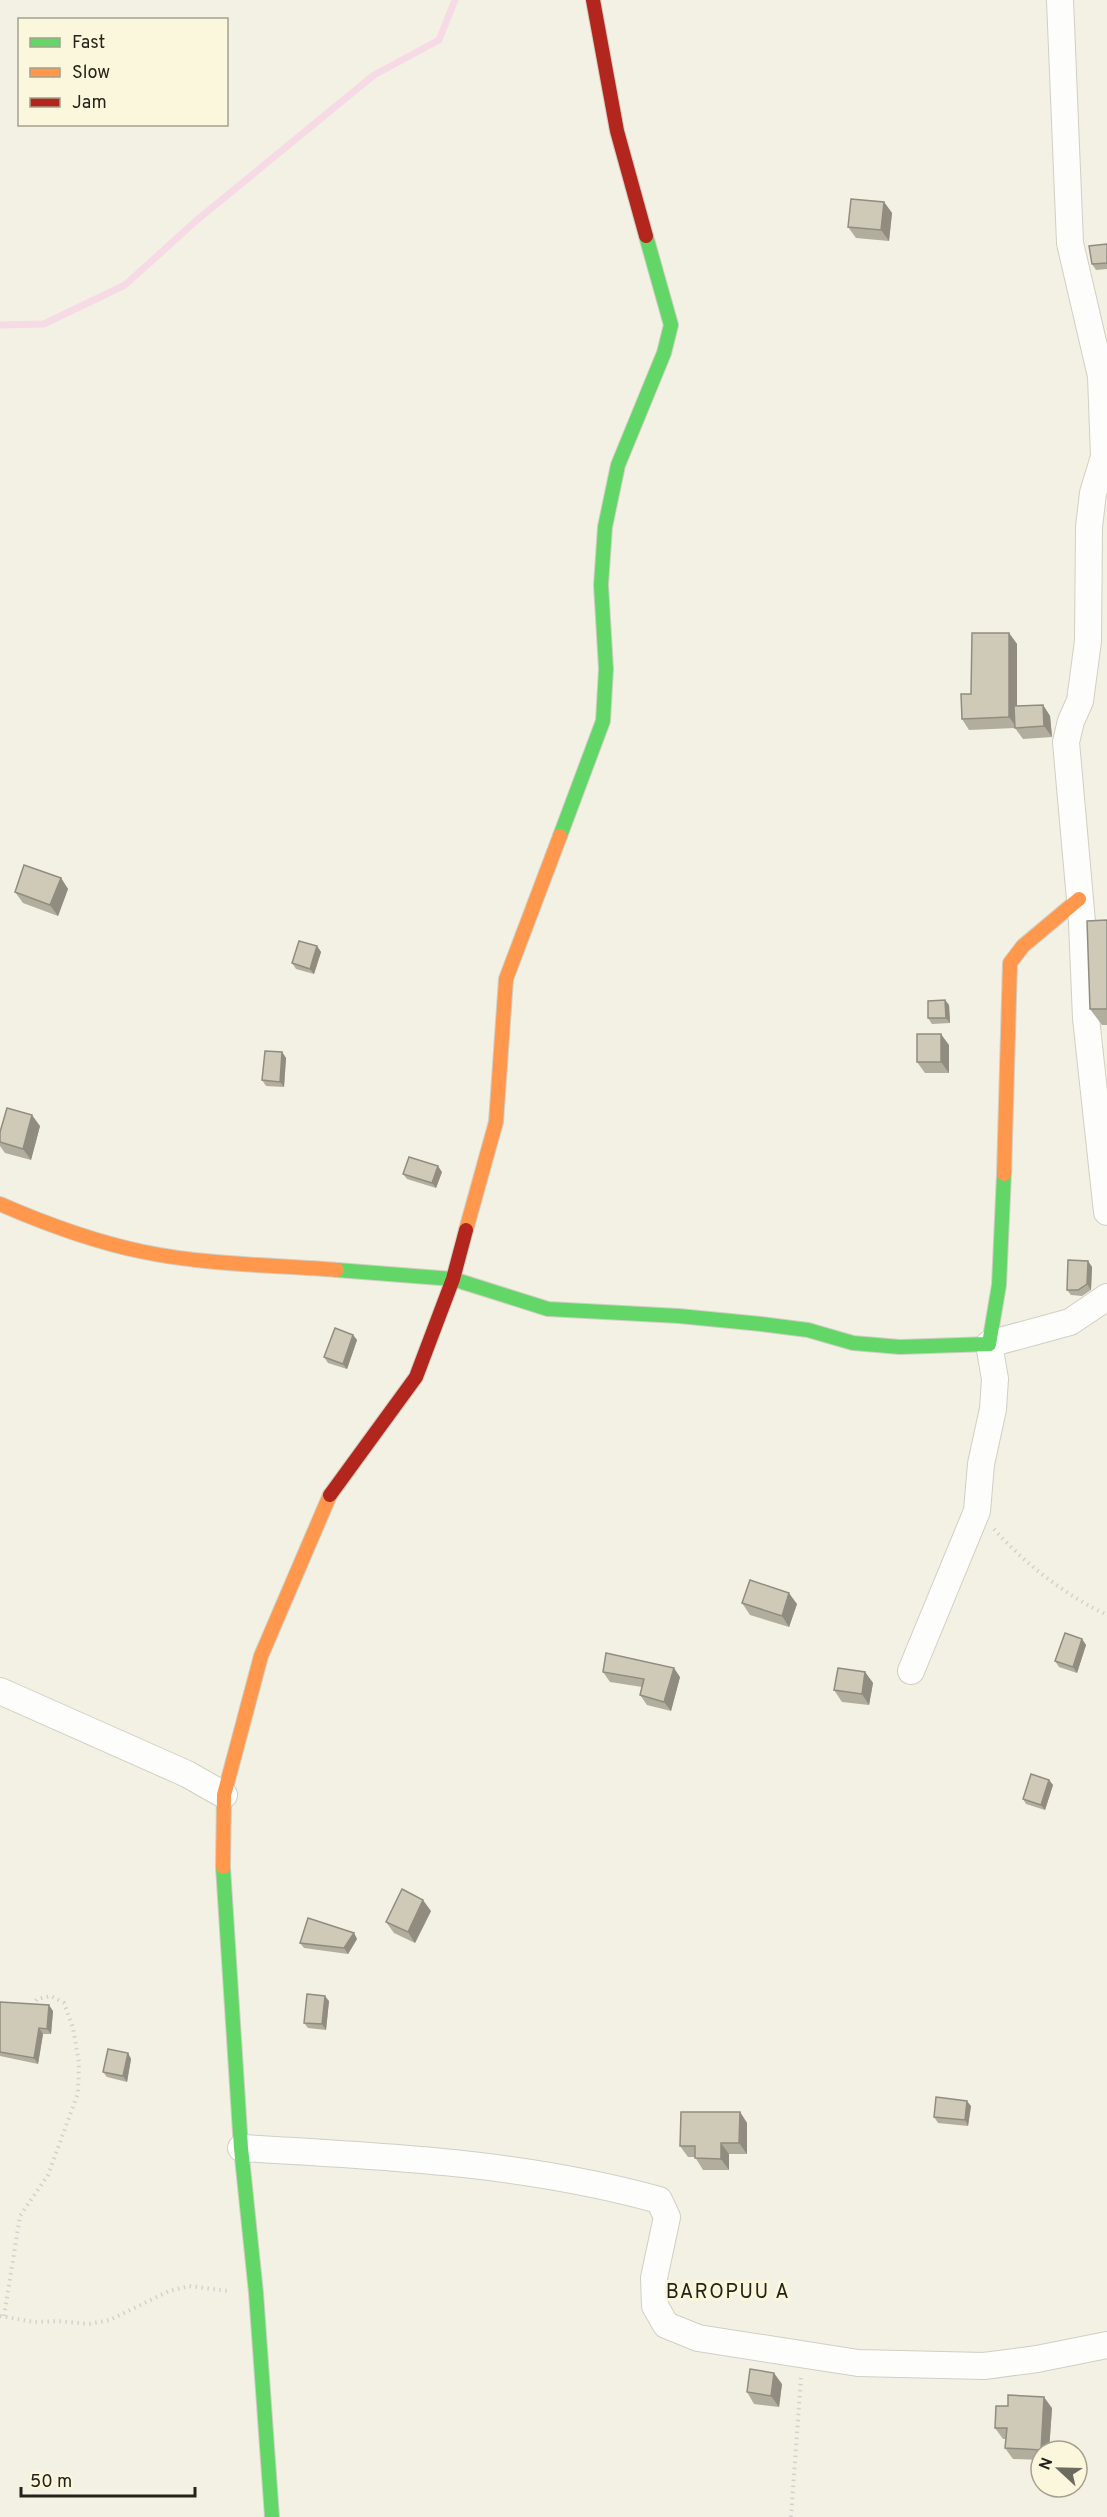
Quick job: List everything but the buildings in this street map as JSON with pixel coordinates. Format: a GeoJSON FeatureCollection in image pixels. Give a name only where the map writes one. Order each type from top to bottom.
{"type":"FeatureCollection","features":[{"type":"Feature","properties":{"kind":"street"},"geometry":{"type":"LineString","coordinates":[[272,2517],[256,2293],[241,2148],[223,1883],[224,1795],[261,1656],[326,1501],[416,1377],[453,1279],[496,1122],[507,979],[603,721],[606,669],[601,585],[605,527],[618,465],[664,353],[671,325],[617,131],[593,0]]}},
{"type":"Feature","properties":{"kind":"street"},"geometry":{"type":"LineString","coordinates":[[1060,0],[1070,243],[1101,376],[1104,457],[1093,493],[1089,527],[1088,641],[1082,691],[1066,742],[1086,1018],[1107,1212]]}},
{"type":"Feature","properties":{"kind":"street"},"geometry":{"type":"LineString","coordinates":[[911,1671],[977,1511],[981,1464],[993,1409],[995,1379],[988,1344],[999,1285],[1002,1235],[1010,963],[1023,946],[1079,898]]}},
{"type":"Feature","properties":{"kind":"street"},"geometry":{"type":"LineString","coordinates":[[0,1204],[45,1224],[144,1252],[201,1260],[453,1279],[549,1309],[679,1316],[761,1324],[808,1330],[853,1343],[900,1347],[988,1344],[1070,1322],[1107,1297]]}},
{"type":"Feature","properties":{"kind":"street"},"geometry":{"type":"LineString","coordinates":[[0,1690],[187,1774],[224,1795]]}},
{"type":"Feature","properties":{"kind":"street"},"geometry":{"type":"LineString","coordinates":[[241,2148],[431,2159],[588,2183],[659,2200],[667,2217],[654,2278],[655,2306],[666,2325],[698,2338],[858,2363],[984,2366],[1037,2359],[1107,2345]]}},
{"type":"Feature","properties":{"kind":"path"},"geometry":{"type":"LineString","coordinates":[[977,1511],[1011,1548],[1083,1603],[1107,1615]]}},
{"type":"Feature","properties":{"kind":"path"},"geometry":{"type":"LineString","coordinates":[[26,2014],[37,1999],[51,1996],[64,2003],[74,2028],[79,2063],[78,2093],[48,2175],[20,2216],[2,2316],[34,2322],[58,2320],[89,2324],[110,2320],[169,2291],[189,2286],[256,2293]]}},
{"type":"Feature","properties":{"kind":"path"},"geometry":{"type":"LineString","coordinates":[[791,2517],[802,2354]]}},
{"type":"Feature","properties":{"kind":"waterway"},"geometry":{"type":"LineString","coordinates":[[0,325],[44,324],[125,285],[197,220],[374,75],[439,40],[455,0]]}},
{"type":"Feature","properties":{"kind":"traffic: fast"},"geometry":{"type":"LineString","coordinates":[[560,836],[603,721],[606,669],[601,585],[605,527],[618,465],[664,353],[671,325],[646,236]]}},
{"type":"Feature","properties":{"kind":"traffic: fast"},"geometry":{"type":"LineString","coordinates":[[337,1270],[453,1279],[548,1309],[679,1316],[761,1324],[808,1330],[853,1343],[900,1347],[989,1344],[999,1285],[1004,1174]]}},
{"type":"Feature","properties":{"kind":"traffic: fast"},"geometry":{"type":"LineString","coordinates":[[223,1867],[241,2148],[256,2293],[272,2517]]}},
{"type":"Feature","properties":{"kind":"traffic: slow"},"geometry":{"type":"LineString","coordinates":[[466,1230],[496,1122],[506,979],[560,836]]}},
{"type":"Feature","properties":{"kind":"traffic: slow"},"geometry":{"type":"LineString","coordinates":[[1004,1174],[1010,963],[1023,946],[1079,899]]}},
{"type":"Feature","properties":{"kind":"traffic: slow"},"geometry":{"type":"LineString","coordinates":[[0,1204],[71,1232],[144,1252],[216,1262],[337,1270]]}},
{"type":"Feature","properties":{"kind":"traffic: slow"},"geometry":{"type":"LineString","coordinates":[[223,1867],[224,1795],[261,1656],[330,1495]]}},
{"type":"Feature","properties":{"kind":"traffic: jam"},"geometry":{"type":"LineString","coordinates":[[593,0],[617,131],[646,236]]}},
{"type":"Feature","properties":{"kind":"traffic: jam"},"geometry":{"type":"LineString","coordinates":[[330,1495],[416,1377],[453,1279],[466,1230]]}},
{"type":"Feature","properties":{"kind":"district","name":"BAROPUU A"},"geometry":{"type":"Point","coordinates":[728,2293]}}]}
